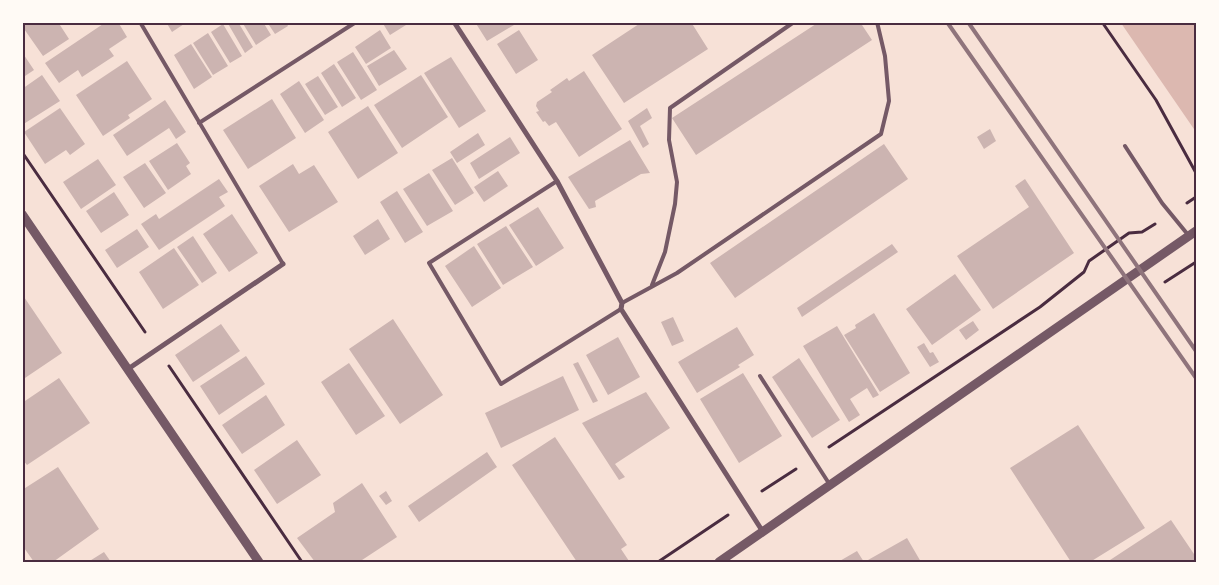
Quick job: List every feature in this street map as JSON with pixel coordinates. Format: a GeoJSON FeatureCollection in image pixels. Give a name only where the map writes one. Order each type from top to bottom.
{"type":"FeatureCollection","features":[{"type":"Feature","properties":{"kind":"street"},"geometry":{"type":"LineString","coordinates":[[454,22],[557,181],[622,303],[621,309],[763,532]]}},
{"type":"Feature","properties":{"kind":"street"},"geometry":{"type":"LineString","coordinates":[[22,214],[259,562]]}},
{"type":"Feature","properties":{"kind":"street"},"geometry":{"type":"LineString","coordinates":[[719,562],[1193,233]]}},
{"type":"Feature","properties":{"kind":"street"},"geometry":{"type":"LineString","coordinates":[[128,369],[284,264]]}},
{"type":"Feature","properties":{"kind":"lane"},"geometry":{"type":"LineString","coordinates":[[140,22],[284,264]]}},
{"type":"Feature","properties":{"kind":"lane"},"geometry":{"type":"LineString","coordinates":[[199,123],[356,22]]}},
{"type":"Feature","properties":{"kind":"lane"},"geometry":{"type":"LineString","coordinates":[[652,285],[665,252],[676,204],[676,182],[669,140],[670,108],[794,22]]}},
{"type":"Feature","properties":{"kind":"lane"},"geometry":{"type":"LineString","coordinates":[[622,303],[677,272],[881,134],[888,101],[885,56],[876,22]]}},
{"type":"Feature","properties":{"kind":"lane"},"geometry":{"type":"LineString","coordinates":[[1125,146],[1162,202],[1193,233]]}},
{"type":"Feature","properties":{"kind":"lane"},"geometry":{"type":"LineString","coordinates":[[557,181],[429,263],[501,384],[621,309]]}},
{"type":"Feature","properties":{"kind":"lane"},"geometry":{"type":"LineString","coordinates":[[760,376],[830,485]]}},
{"type":"Feature","properties":{"kind":"path"},"geometry":{"type":"LineString","coordinates":[[1102,22],[1156,100],[1196,173]]}},
{"type":"Feature","properties":{"kind":"path"},"geometry":{"type":"LineString","coordinates":[[658,562],[1040,306],[1084,272],[1089,261],[1129,233],[1142,232],[1196,197]]}},
{"type":"Feature","properties":{"kind":"shaded area"},"geometry":{"type":"Polygon","coordinates":[[[1121,23],[1196,23],[1196,132],[1121,23]]]}},
{"type":"Feature","properties":{"kind":"building"},"geometry":{"type":"Polygon","coordinates":[[[22,22],[58,22],[69,39],[43,56],[22,26],[22,22]]]}},
{"type":"Feature","properties":{"kind":"building"},"geometry":{"type":"Polygon","coordinates":[[[106,22],[118,22],[127,37],[109,49],[114,56],[82,77],[78,70],[59,83],[45,63],[106,22]]]}},
{"type":"Feature","properties":{"kind":"building"},"geometry":{"type":"Polygon","coordinates":[[[166,22],[187,22],[172,32],[166,22]]]}},
{"type":"Feature","properties":{"kind":"building"},"geometry":{"type":"Polygon","coordinates":[[[227,22],[238,22],[253,47],[245,53],[227,22]]]}},
{"type":"Feature","properties":{"kind":"building"},"geometry":{"type":"Polygon","coordinates":[[[242,22],[263,22],[271,35],[256,45],[242,22]]]}},
{"type":"Feature","properties":{"kind":"building"},"geometry":{"type":"Polygon","coordinates":[[[267,22],[286,22],[288,26],[275,34],[267,22]]]}},
{"type":"Feature","properties":{"kind":"building"},"geometry":{"type":"Polygon","coordinates":[[[382,22],[404,22],[406,25],[390,35],[382,22]]]}},
{"type":"Feature","properties":{"kind":"building"},"geometry":{"type":"Polygon","coordinates":[[[475,22],[512,22],[514,25],[487,41],[475,22]]]}},
{"type":"Feature","properties":{"kind":"building"},"geometry":{"type":"Polygon","coordinates":[[[642,22],[691,22],[708,49],[624,103],[592,55],[642,22]]]}},
{"type":"Feature","properties":{"kind":"building"},"geometry":{"type":"Polygon","coordinates":[[[819,22],[860,22],[872,40],[696,155],[672,118],[819,22]]]}},
{"type":"Feature","properties":{"kind":"building"},"geometry":{"type":"Polygon","coordinates":[[[223,24],[242,56],[230,63],[211,32],[223,24]]]}},
{"type":"Feature","properties":{"kind":"building"},"geometry":{"type":"Polygon","coordinates":[[[380,30],[391,48],[366,64],[355,47],[380,30]]]}},
{"type":"Feature","properties":{"kind":"building"},"geometry":{"type":"Polygon","coordinates":[[[519,30],[538,60],[516,74],[497,44],[519,30]]]}},
{"type":"Feature","properties":{"kind":"building"},"geometry":{"type":"Polygon","coordinates":[[[208,33],[228,66],[213,75],[193,43],[208,33]]]}},
{"type":"Feature","properties":{"kind":"building"},"geometry":{"type":"Polygon","coordinates":[[[191,44],[212,77],[194,89],[174,55],[191,44]]]}},
{"type":"Feature","properties":{"kind":"building"},"geometry":{"type":"Polygon","coordinates":[[[394,50],[407,69],[379,86],[367,66],[394,50]]]}},
{"type":"Feature","properties":{"kind":"building"},"geometry":{"type":"Polygon","coordinates":[[[22,52],[34,70],[22,78],[22,52]]]}},
{"type":"Feature","properties":{"kind":"building"},"geometry":{"type":"Polygon","coordinates":[[[353,52],[377,90],[361,100],[337,62],[353,52]]]}},
{"type":"Feature","properties":{"kind":"building"},"geometry":{"type":"Polygon","coordinates":[[[451,57],[486,111],[459,128],[424,73],[451,57]]]}},
{"type":"Feature","properties":{"kind":"building"},"geometry":{"type":"Polygon","coordinates":[[[127,61],[152,99],[128,115],[130,118],[103,136],[76,95],[127,61]]]}},
{"type":"Feature","properties":{"kind":"building"},"geometry":{"type":"Polygon","coordinates":[[[334,64],[356,98],[342,107],[321,73],[334,64]]]}},
{"type":"Feature","properties":{"kind":"building"},"geometry":{"type":"Polygon","coordinates":[[[584,71],[622,129],[579,157],[556,122],[549,126],[545,121],[543,122],[536,112],[539,111],[536,106],[537,102],[552,92],[550,90],[567,78],[569,81],[584,71]]]}},
{"type":"Feature","properties":{"kind":"building"},"geometry":{"type":"Polygon","coordinates":[[[42,75],[60,101],[22,125],[22,89],[42,75]]]}},
{"type":"Feature","properties":{"kind":"building"},"geometry":{"type":"Polygon","coordinates":[[[421,75],[448,117],[402,148],[374,105],[421,75]]]}},
{"type":"Feature","properties":{"kind":"building"},"geometry":{"type":"Polygon","coordinates":[[[318,76],[338,107],[325,115],[305,84],[318,76]]]}},
{"type":"Feature","properties":{"kind":"building"},"geometry":{"type":"Polygon","coordinates":[[[299,81],[324,120],[305,133],[280,94],[299,81]]]}},
{"type":"Feature","properties":{"kind":"building"},"geometry":{"type":"Polygon","coordinates":[[[272,99],[296,138],[248,169],[223,130],[272,99]]]}},
{"type":"Feature","properties":{"kind":"building"},"geometry":{"type":"Polygon","coordinates":[[[165,100],[186,132],[176,139],[169,128],[127,156],[113,135],[165,100]]]}},
{"type":"Feature","properties":{"kind":"building"},"geometry":{"type":"Polygon","coordinates":[[[368,106],[398,153],[358,179],[328,132],[368,106]]]}},
{"type":"Feature","properties":{"kind":"building"},"geometry":{"type":"Polygon","coordinates":[[[60,108],[85,144],[70,155],[66,150],[45,164],[24,132],[60,108]]]}},
{"type":"Feature","properties":{"kind":"building"},"geometry":{"type":"Polygon","coordinates":[[[647,108],[652,118],[640,126],[649,144],[643,148],[628,121],[647,108]]]}},
{"type":"Feature","properties":{"kind":"building"},"geometry":{"type":"Polygon","coordinates":[[[990,129],[996,141],[984,149],[977,137],[990,129]]]}},
{"type":"Feature","properties":{"kind":"building"},"geometry":{"type":"Polygon","coordinates":[[[478,133],[485,145],[457,163],[450,152],[478,133]]]}},
{"type":"Feature","properties":{"kind":"building"},"geometry":{"type":"Polygon","coordinates":[[[510,137],[520,153],[479,179],[470,163],[510,137]]]}},
{"type":"Feature","properties":{"kind":"building"},"geometry":{"type":"Polygon","coordinates":[[[630,140],[650,173],[641,174],[595,201],[596,207],[589,209],[568,177],[630,140]]]}},
{"type":"Feature","properties":{"kind":"building"},"geometry":{"type":"Polygon","coordinates":[[[177,143],[190,163],[186,166],[191,174],[168,190],[149,161],[177,143]]]}},
{"type":"Feature","properties":{"kind":"building"},"geometry":{"type":"Polygon","coordinates":[[[884,144],[908,179],[735,298],[710,263],[884,144]]]}},
{"type":"Feature","properties":{"kind":"building"},"geometry":{"type":"Polygon","coordinates":[[[452,158],[474,193],[455,205],[432,170],[452,158]]]}},
{"type":"Feature","properties":{"kind":"building"},"geometry":{"type":"Polygon","coordinates":[[[98,159],[116,185],[81,209],[63,182],[98,159]]]}},
{"type":"Feature","properties":{"kind":"building"},"geometry":{"type":"Polygon","coordinates":[[[145,163],[166,193],[144,208],[123,177],[145,163]]]}},
{"type":"Feature","properties":{"kind":"building"},"geometry":{"type":"Polygon","coordinates":[[[293,164],[299,174],[314,165],[338,202],[289,232],[259,186],[293,164]]]}},
{"type":"Feature","properties":{"kind":"building"},"geometry":{"type":"Polygon","coordinates":[[[498,171],[508,186],[484,202],[474,187],[498,171]]]}},
{"type":"Feature","properties":{"kind":"building"},"geometry":{"type":"Polygon","coordinates":[[[429,173],[453,211],[427,226],[403,189],[429,173]]]}},
{"type":"Feature","properties":{"kind":"building"},"geometry":{"type":"Polygon","coordinates":[[[219,179],[228,192],[219,197],[225,206],[159,250],[141,224],[156,214],[159,219],[219,179]]]}},
{"type":"Feature","properties":{"kind":"building"},"geometry":{"type":"Polygon","coordinates":[[[1025,179],[1074,253],[993,309],[957,256],[1029,207],[1015,186],[1025,179]]]}},
{"type":"Feature","properties":{"kind":"building"},"geometry":{"type":"Polygon","coordinates":[[[397,191],[423,232],[405,243],[380,202],[397,191]]]}},
{"type":"Feature","properties":{"kind":"building"},"geometry":{"type":"Polygon","coordinates":[[[114,192],[129,215],[101,233],[86,211],[114,192]]]}},
{"type":"Feature","properties":{"kind":"building"},"geometry":{"type":"Polygon","coordinates":[[[538,207],[564,248],[536,266],[509,225],[538,207]]]}},
{"type":"Feature","properties":{"kind":"building"},"geometry":{"type":"Polygon","coordinates":[[[232,214],[258,253],[229,272],[203,234],[232,214]]]}},
{"type":"Feature","properties":{"kind":"building"},"geometry":{"type":"Polygon","coordinates":[[[378,219],[390,239],[365,255],[353,236],[378,219]]]}},
{"type":"Feature","properties":{"kind":"building"},"geometry":{"type":"Polygon","coordinates":[[[506,226],[533,267],[503,285],[477,244],[506,226]]]}},
{"type":"Feature","properties":{"kind":"building"},"geometry":{"type":"Polygon","coordinates":[[[137,229],[149,247],[117,268],[105,250],[137,229]]]}},
{"type":"Feature","properties":{"kind":"building"},"geometry":{"type":"Polygon","coordinates":[[[193,236],[217,273],[202,283],[177,247],[193,236]]]}},
{"type":"Feature","properties":{"kind":"building"},"geometry":{"type":"Polygon","coordinates":[[[892,244],[898,252],[802,317],[797,308],[892,244]]]}},
{"type":"Feature","properties":{"kind":"building"},"geometry":{"type":"Polygon","coordinates":[[[474,246],[501,288],[472,307],[445,266],[474,246]]]}},
{"type":"Feature","properties":{"kind":"building"},"geometry":{"type":"Polygon","coordinates":[[[174,248],[199,285],[163,309],[139,272],[174,248]]]}},
{"type":"Feature","properties":{"kind":"building"},"geometry":{"type":"Polygon","coordinates":[[[955,274],[981,310],[932,345],[906,309],[955,274]]]}},
{"type":"Feature","properties":{"kind":"building"},"geometry":{"type":"Polygon","coordinates":[[[22,294],[62,353],[22,380],[22,294]]]}},
{"type":"Feature","properties":{"kind":"building"},"geometry":{"type":"Polygon","coordinates":[[[874,313],[910,373],[880,392],[844,335],[856,328],[855,325],[874,313]]]}},
{"type":"Feature","properties":{"kind":"building"},"geometry":{"type":"Polygon","coordinates":[[[673,317],[684,341],[672,346],[661,322],[673,317]]]}},
{"type":"Feature","properties":{"kind":"building"},"geometry":{"type":"Polygon","coordinates":[[[393,319],[443,395],[400,424],[349,349],[393,319]]]}},
{"type":"Feature","properties":{"kind":"building"},"geometry":{"type":"Polygon","coordinates":[[[973,321],[979,330],[966,340],[959,330],[973,321]]]}},
{"type":"Feature","properties":{"kind":"building"},"geometry":{"type":"Polygon","coordinates":[[[221,324],[240,351],[193,382],[175,355],[221,324]]]}},
{"type":"Feature","properties":{"kind":"building"},"geometry":{"type":"Polygon","coordinates":[[[837,326],[879,395],[873,398],[867,388],[850,399],[860,415],[849,422],[803,346],[837,326]]]}},
{"type":"Feature","properties":{"kind":"building"},"geometry":{"type":"Polygon","coordinates":[[[737,327],[754,355],[738,365],[740,367],[697,393],[678,362],[737,327]]]}},
{"type":"Feature","properties":{"kind":"building"},"geometry":{"type":"Polygon","coordinates":[[[618,337],[640,377],[608,395],[586,355],[618,337]]]}},
{"type":"Feature","properties":{"kind":"building"},"geometry":{"type":"Polygon","coordinates":[[[924,343],[939,362],[930,367],[917,347],[924,343]]]}},
{"type":"Feature","properties":{"kind":"building"},"geometry":{"type":"Polygon","coordinates":[[[246,356],[265,384],[219,415],[200,386],[246,356]]]}},
{"type":"Feature","properties":{"kind":"building"},"geometry":{"type":"Polygon","coordinates":[[[799,358],[840,420],[812,438],[772,377],[799,358]]]}},
{"type":"Feature","properties":{"kind":"building"},"geometry":{"type":"Polygon","coordinates":[[[578,362],[598,401],[593,403],[573,364],[578,362]]]}},
{"type":"Feature","properties":{"kind":"building"},"geometry":{"type":"Polygon","coordinates":[[[349,363],[385,416],[356,435],[321,382],[349,363]]]}},
{"type":"Feature","properties":{"kind":"building"},"geometry":{"type":"Polygon","coordinates":[[[743,373],[782,436],[739,463],[700,399],[743,373]]]}},
{"type":"Feature","properties":{"kind":"building"},"geometry":{"type":"Polygon","coordinates":[[[563,376],[579,410],[501,448],[485,413],[563,376]]]}},
{"type":"Feature","properties":{"kind":"building"},"geometry":{"type":"Polygon","coordinates":[[[59,378],[90,423],[27,465],[22,459],[22,403],[59,378]]]}},
{"type":"Feature","properties":{"kind":"building"},"geometry":{"type":"Polygon","coordinates":[[[646,392],[670,428],[615,464],[625,477],[619,480],[582,423],[646,392]]]}},
{"type":"Feature","properties":{"kind":"building"},"geometry":{"type":"Polygon","coordinates":[[[266,395],[285,425],[242,454],[222,425],[266,395]]]}},
{"type":"Feature","properties":{"kind":"building"},"geometry":{"type":"Polygon","coordinates":[[[1078,425],[1145,528],[1090,562],[1071,562],[1010,468],[1078,425]]]}},
{"type":"Feature","properties":{"kind":"building"},"geometry":{"type":"Polygon","coordinates":[[[555,437],[627,545],[621,549],[629,561],[577,562],[512,465],[555,437]]]}},
{"type":"Feature","properties":{"kind":"building"},"geometry":{"type":"Polygon","coordinates":[[[297,440],[321,475],[277,504],[254,470],[297,440]]]}},
{"type":"Feature","properties":{"kind":"building"},"geometry":{"type":"Polygon","coordinates":[[[487,452],[497,467],[419,522],[408,506],[487,452]]]}},
{"type":"Feature","properties":{"kind":"building"},"geometry":{"type":"Polygon","coordinates":[[[58,467],[99,529],[53,562],[34,562],[22,545],[22,490],[58,467]]]}},
{"type":"Feature","properties":{"kind":"building"},"geometry":{"type":"Polygon","coordinates":[[[362,483],[397,537],[359,562],[315,562],[297,538],[335,512],[333,503],[362,483]]]}},
{"type":"Feature","properties":{"kind":"building"},"geometry":{"type":"Polygon","coordinates":[[[386,491],[392,501],[386,505],[379,496],[386,491]]]}},
{"type":"Feature","properties":{"kind":"building"},"geometry":{"type":"Polygon","coordinates":[[[1171,520],[1196,557],[1196,562],[1107,562],[1171,520]]]}},
{"type":"Feature","properties":{"kind":"building"},"geometry":{"type":"Polygon","coordinates":[[[907,538],[921,562],[869,562],[868,560],[907,538]]]}},
{"type":"Feature","properties":{"kind":"building"},"geometry":{"type":"Polygon","coordinates":[[[857,551],[864,562],[838,562],[857,551]]]}},
{"type":"Feature","properties":{"kind":"building"},"geometry":{"type":"Polygon","coordinates":[[[104,552],[111,562],[88,562],[104,552]]]}},
{"type":"Feature","properties":{"kind":"railway"},"geometry":{"type":"LineString","coordinates":[[947,22],[1196,378]]}},
{"type":"Feature","properties":{"kind":"railway"},"geometry":{"type":"LineString","coordinates":[[968,22],[1196,351]]}}]}
